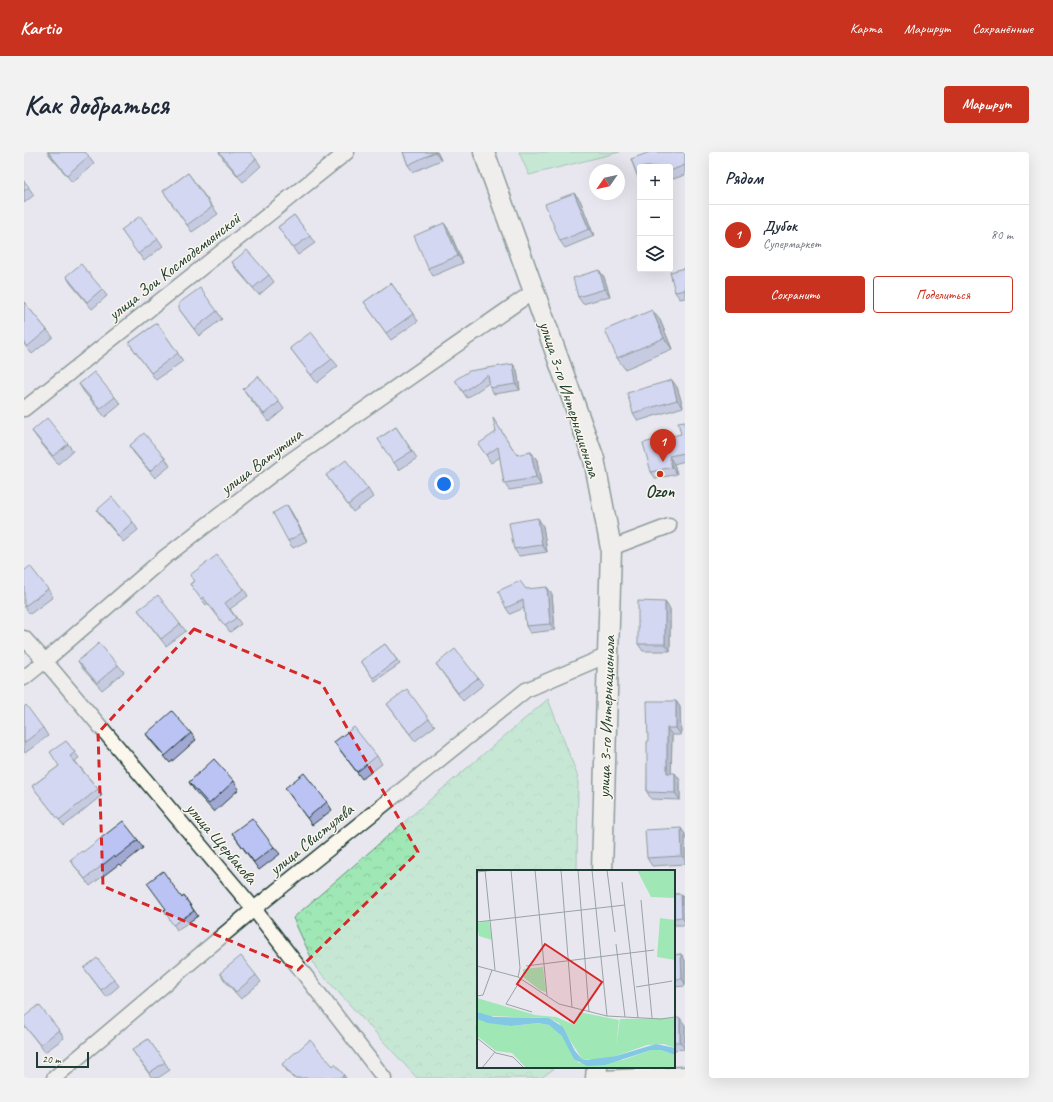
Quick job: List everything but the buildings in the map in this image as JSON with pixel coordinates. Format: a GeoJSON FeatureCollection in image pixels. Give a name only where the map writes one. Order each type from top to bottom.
{"type":"FeatureCollection","features":[{"type":"Feature","properties":{"kind":"main road","name":"улица 3-го Интернационала"},"geometry":{"type":"LineString","coordinates":[[484,152],[594,459],[611,548],[602,870]]}},
{"type":"Feature","properties":{"kind":"main road"},"geometry":{"type":"LineString","coordinates":[[596,1078],[597,1068]]}},
{"type":"Feature","properties":{"kind":"street","name":"улица Зои Космодемьянской"},"geometry":{"type":"LineString","coordinates":[[24,409],[347,152]]}},
{"type":"Feature","properties":{"kind":"street","name":"улица Ватутина"},"geometry":{"type":"LineString","coordinates":[[24,678],[165,557],[287,463],[534,291]]}},
{"type":"Feature","properties":{"kind":"street"},"geometry":{"type":"LineString","coordinates":[[611,548],[669,526]]}},
{"type":"Feature","properties":{"kind":"street","name":"улица Щербакова"},"geometry":{"type":"LineString","coordinates":[[24,638],[254,909],[384,1078]]}},
{"type":"Feature","properties":{"kind":"street","name":"улица Свистулева"},"geometry":{"type":"LineString","coordinates":[[54,1078],[254,909],[526,690],[608,655]]}},
{"type":"Feature","properties":{"kind":"street"},"geometry":{"type":"LineString","coordinates":[[602,1078],[685,1074]]}},
{"type":"Feature","properties":{"kind":"highlighted area"},"geometry":{"type":"Polygon","coordinates":[[[194,629],[322,684],[418,852],[298,970],[103,886],[98,733],[194,629]]]}},
{"type":"Feature","properties":{"kind":"green space"},"geometry":{"type":"Polygon","coordinates":[[[519,152],[620,152],[529,175],[519,152]]]}},
{"type":"Feature","properties":{"kind":"green space"},"geometry":{"type":"Polygon","coordinates":[[[548,699],[578,777],[577,870],[477,870],[477,1068],[555,1068],[541,1078],[417,1078],[316,968],[293,918],[548,699]]]}},
{"type":"Feature","properties":{"kind":"place","name":"Дубок"},"geometry":{"type":"Point","coordinates":[663,462]}},
{"type":"Feature","properties":{"kind":"place","name":"Ozon"},"geometry":{"type":"Point","coordinates":[660,474]}}]}
